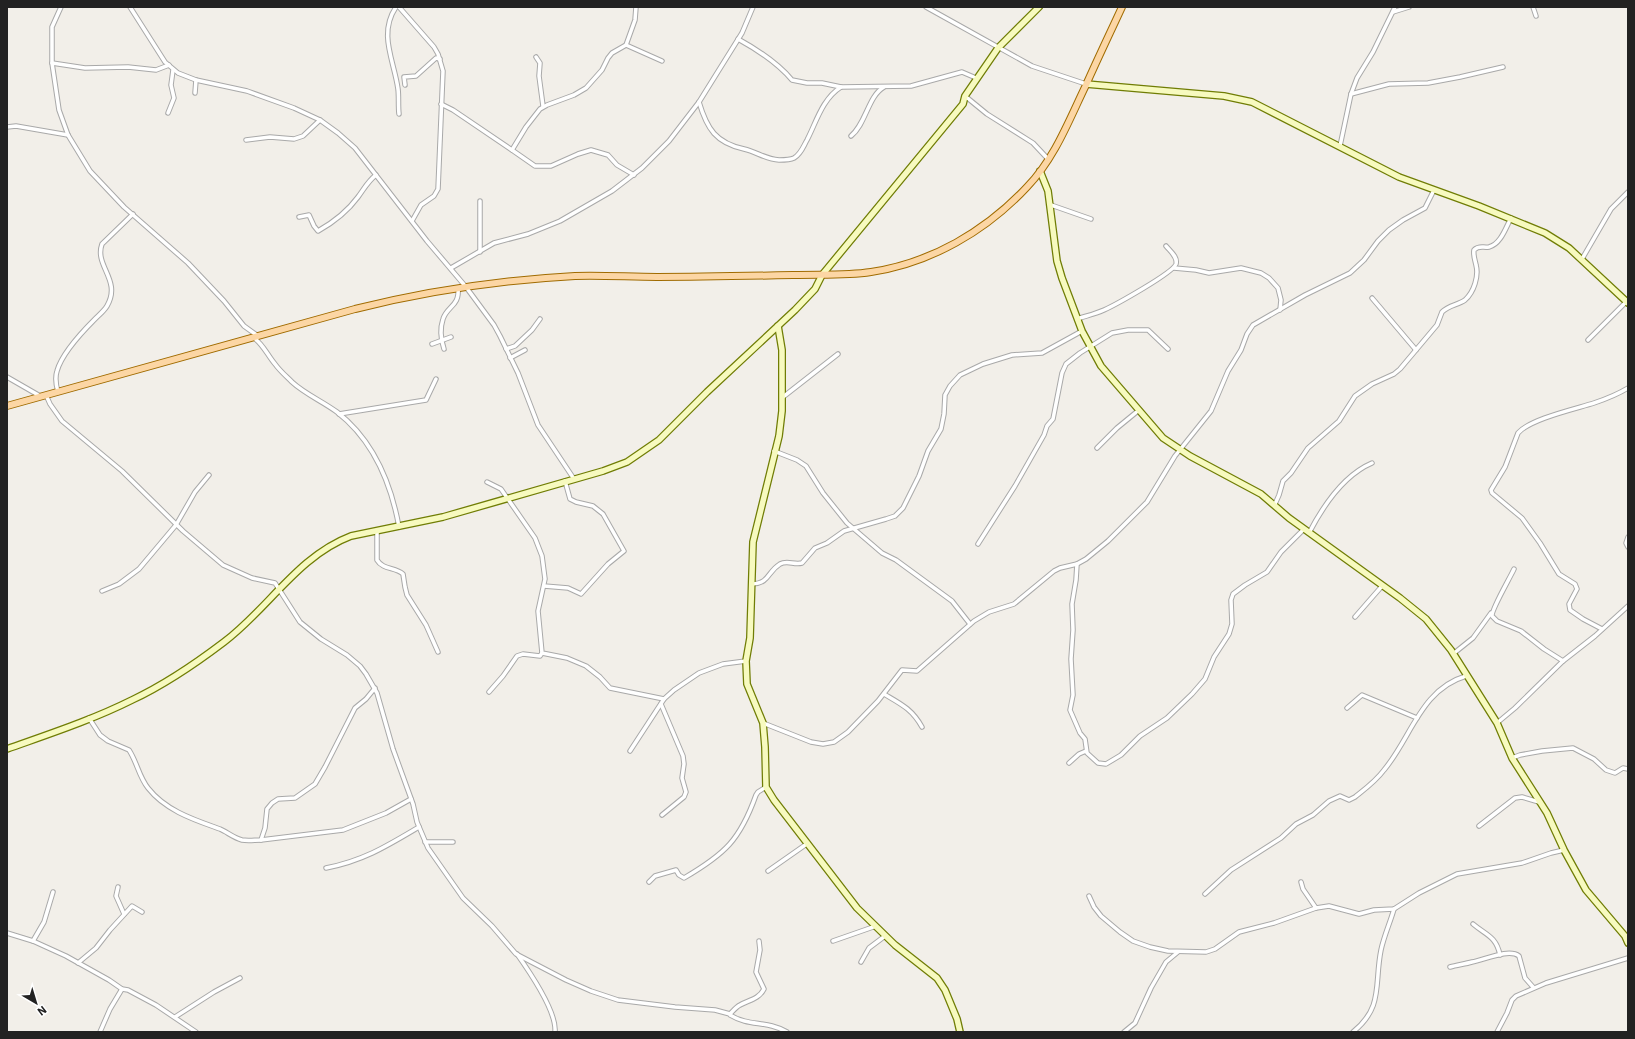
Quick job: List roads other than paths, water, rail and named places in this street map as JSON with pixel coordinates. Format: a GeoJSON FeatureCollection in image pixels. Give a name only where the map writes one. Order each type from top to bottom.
{"type":"FeatureCollection","features":[{"type":"Feature","properties":{"kind":"main road"},"geometry":{"type":"LineString","coordinates":[[7,406],[257,338],[382,302],[458,288],[577,276],[743,277],[852,274],[877,271],[906,264],[936,253],[970,235],[998,215],[1029,186],[1048,159],[1069,122],[1122,7]]}},
{"type":"Feature","properties":{"kind":"street"},"geometry":{"type":"LineString","coordinates":[[61,7],[52,27],[52,63],[59,110],[68,135],[90,171],[133,214],[188,263],[224,301],[244,326],[257,338],[280,371],[301,390],[339,414],[357,430],[375,456],[391,493],[399,527]]}},
{"type":"Feature","properties":{"kind":"street"},"geometry":{"type":"LineString","coordinates":[[130,7],[173,70],[196,80],[247,91],[294,108],[320,120],[355,148],[466,287],[500,336],[518,373],[538,425],[574,479]]}},
{"type":"Feature","properties":{"kind":"street"},"geometry":{"type":"LineString","coordinates":[[396,7],[391,16],[386,35],[398,89],[399,114]]}},
{"type":"Feature","properties":{"kind":"street"},"geometry":{"type":"LineString","coordinates":[[399,7],[426,37],[438,54],[444,80],[441,104],[438,189],[434,196],[421,205],[412,221]]}},
{"type":"Feature","properties":{"kind":"street"},"geometry":{"type":"LineString","coordinates":[[512,150],[529,122],[543,106],[574,95],[586,88],[602,70],[612,53],[626,45],[636,20],[636,7]]}},
{"type":"Feature","properties":{"kind":"street"},"geometry":{"type":"LineString","coordinates":[[451,268],[497,241],[528,234],[560,221],[612,191],[634,175],[669,141],[699,102],[738,39],[753,7]]}},
{"type":"Feature","properties":{"kind":"street"},"geometry":{"type":"LineString","coordinates":[[926,7],[1032,66],[1086,84],[1239,98],[1265,108],[1380,168],[1434,190],[1511,218],[1545,233],[1569,248],[1627,302],[1588,340]]}},
{"type":"Feature","properties":{"kind":"street"},"geometry":{"type":"LineString","coordinates":[[7,749],[131,701],[199,660],[242,627],[307,563],[330,546],[352,536],[443,517],[574,479],[628,462],[647,450],[674,426],[707,392],[810,294],[822,275],[963,104],[965,96],[976,78],[998,48],[1039,7]]}},
{"type":"Feature","properties":{"kind":"street"},"geometry":{"type":"LineString","coordinates":[[1340,146],[1351,94],[1357,78],[1373,52],[1395,7]]}},
{"type":"Feature","properties":{"kind":"street"},"geometry":{"type":"LineString","coordinates":[[1393,12],[1409,7]]}},
{"type":"Feature","properties":{"kind":"street"},"geometry":{"type":"LineString","coordinates":[[1533,7],[1536,16]]}},
{"type":"Feature","properties":{"kind":"street"},"geometry":{"type":"LineString","coordinates":[[738,39],[756,48],[762,54],[772,59],[792,80],[807,83],[822,83],[841,87],[902,87],[917,85],[954,73],[962,72],[976,78]]}},
{"type":"Feature","properties":{"kind":"street"},"geometry":{"type":"LineString","coordinates":[[626,45],[662,61]]}},
{"type":"Feature","properties":{"kind":"street"},"geometry":{"type":"LineString","coordinates":[[536,57],[540,63],[543,106]]}},
{"type":"Feature","properties":{"kind":"street"},"geometry":{"type":"LineString","coordinates":[[405,85],[404,77],[416,76],[436,58],[440,59]]}},
{"type":"Feature","properties":{"kind":"street"},"geometry":{"type":"LineString","coordinates":[[52,63],[85,68],[128,67],[156,70],[169,65]]}},
{"type":"Feature","properties":{"kind":"street"},"geometry":{"type":"LineString","coordinates":[[1351,94],[1389,84],[1428,83],[1503,67]]}},
{"type":"Feature","properties":{"kind":"street"},"geometry":{"type":"LineString","coordinates":[[168,113],[174,98],[170,85],[173,70]]}},
{"type":"Feature","properties":{"kind":"street"},"geometry":{"type":"LineString","coordinates":[[195,93],[196,80]]}},
{"type":"Feature","properties":{"kind":"street"},"geometry":{"type":"LineString","coordinates":[[851,136],[858,131],[877,94],[885,86]]}},
{"type":"Feature","properties":{"kind":"street"},"geometry":{"type":"LineString","coordinates":[[699,102],[706,122],[717,137],[726,144],[748,150],[763,157],[778,160],[789,159],[794,158],[800,153],[811,133],[819,112],[832,94],[841,87]]}},
{"type":"Feature","properties":{"kind":"street"},"geometry":{"type":"LineString","coordinates":[[965,96],[991,117],[1029,140],[1048,159]]}},
{"type":"Feature","properties":{"kind":"street"},"geometry":{"type":"LineString","coordinates":[[441,104],[535,166],[540,167],[556,164],[588,150],[597,151],[608,155],[617,165],[634,175]]}},
{"type":"Feature","properties":{"kind":"street"},"geometry":{"type":"LineString","coordinates":[[246,140],[270,137],[294,139],[303,136],[320,120]]}},
{"type":"Feature","properties":{"kind":"street"},"geometry":{"type":"LineString","coordinates":[[7,127],[16,126],[68,135]]}},
{"type":"Feature","properties":{"kind":"street"},"geometry":{"type":"LineString","coordinates":[[1040,171],[1048,191],[1051,205],[1057,261],[1082,331],[1101,366],[1163,438],[1211,468],[1261,494],[1304,529],[1417,611],[1439,635],[1453,654],[1497,723],[1512,758],[1556,830],[1564,850],[1586,890],[1621,931],[1628,943]]}},
{"type":"Feature","properties":{"kind":"street"},"geometry":{"type":"LineString","coordinates":[[299,217],[309,215],[314,226],[318,230],[337,220],[351,206],[369,180],[376,175]]}},
{"type":"Feature","properties":{"kind":"street"},"geometry":{"type":"LineString","coordinates":[[763,723],[811,742],[823,744],[842,737],[884,694],[902,670],[914,672],[919,670],[970,624],[989,612],[1014,604],[1054,571],[1077,564],[1086,559],[1108,541],[1144,506],[1155,490],[1169,463],[1212,411],[1228,371],[1241,350],[1250,328],[1295,301],[1350,273],[1364,260],[1378,241],[1389,230],[1403,220],[1425,208],[1434,190]]}},
{"type":"Feature","properties":{"kind":"street"},"geometry":{"type":"LineString","coordinates":[[1582,259],[1610,209],[1628,192]]}},
{"type":"Feature","properties":{"kind":"street"},"geometry":{"type":"LineString","coordinates":[[480,201],[480,252]]}},
{"type":"Feature","properties":{"kind":"street"},"geometry":{"type":"LineString","coordinates":[[1051,205],[1091,219]]}},
{"type":"Feature","properties":{"kind":"street"},"geometry":{"type":"LineString","coordinates":[[58,392],[56,372],[60,362],[70,348],[102,313],[111,297],[112,286],[102,262],[102,244],[133,214]]}},
{"type":"Feature","properties":{"kind":"street"},"geometry":{"type":"LineString","coordinates":[[1274,504],[1279,495],[1283,482],[1292,474],[1308,448],[1339,421],[1355,396],[1372,384],[1394,374],[1437,325],[1442,312],[1464,301],[1472,289],[1477,272],[1473,253],[1474,250],[1480,247],[1488,247],[1496,243],[1511,218]]}},
{"type":"Feature","properties":{"kind":"street"},"geometry":{"type":"LineString","coordinates":[[1166,246],[1176,260],[1174,268]]}},
{"type":"Feature","properties":{"kind":"street"},"geometry":{"type":"LineString","coordinates":[[1077,319],[1108,308],[1157,280],[1174,268],[1192,269],[1209,273],[1240,268],[1261,273],[1269,278],[1278,288],[1281,300],[1280,310]]}},
{"type":"Feature","properties":{"kind":"street"},"geometry":{"type":"LineString","coordinates":[[444,349],[442,341],[443,319],[459,296],[458,288]]}},
{"type":"Feature","properties":{"kind":"street"},"geometry":{"type":"LineString","coordinates":[[1372,298],[1416,350]]}},
{"type":"Feature","properties":{"kind":"street"},"geometry":{"type":"LineString","coordinates":[[506,349],[515,346],[532,330],[540,319]]}},
{"type":"Feature","properties":{"kind":"street"},"geometry":{"type":"LineString","coordinates":[[778,326],[782,350],[783,397],[781,424],[753,542],[750,638],[746,661],[747,684],[763,723],[766,747],[766,787],[857,908],[904,953],[937,978],[949,1000],[960,1032]]}},
{"type":"Feature","properties":{"kind":"street"},"geometry":{"type":"LineString","coordinates":[[978,544],[1015,486],[1044,435],[1047,426],[1053,419],[1062,373],[1066,364],[1080,353],[1112,333],[1120,331],[1149,330],[1168,349]]}},
{"type":"Feature","properties":{"kind":"street"},"geometry":{"type":"LineString","coordinates":[[752,584],[764,581],[778,565],[782,563],[802,563],[816,548],[827,543],[844,531],[895,516],[903,508],[920,476],[928,451],[940,429],[944,414],[945,395],[955,379],[960,375],[983,364],[1012,355],[1042,354],[1082,331]]}},
{"type":"Feature","properties":{"kind":"street"},"geometry":{"type":"LineString","coordinates":[[432,344],[451,338]]}},
{"type":"Feature","properties":{"kind":"street"},"geometry":{"type":"LineString","coordinates":[[510,358],[525,350]]}},
{"type":"Feature","properties":{"kind":"street"},"geometry":{"type":"LineString","coordinates":[[783,397],[838,354]]}},
{"type":"Feature","properties":{"kind":"street"},"geometry":{"type":"LineString","coordinates":[[7,378],[43,396],[62,421],[122,471],[176,525],[223,565],[252,578],[275,583],[300,622],[321,639],[339,649],[360,666],[375,688],[393,749],[411,799],[419,827],[428,848],[463,898],[492,926],[525,966],[536,983],[554,1019],[555,1032]]}},
{"type":"Feature","properties":{"kind":"street"},"geometry":{"type":"LineString","coordinates":[[339,414],[426,400],[436,380]]}},
{"type":"Feature","properties":{"kind":"street"},"geometry":{"type":"LineString","coordinates":[[1602,629],[1583,620],[1570,610],[1569,604],[1577,589],[1575,584],[1559,574],[1530,528],[1514,511],[1492,493],[1491,490],[1505,468],[1518,433],[1522,429],[1553,416],[1596,403],[1628,388]]}},
{"type":"Feature","properties":{"kind":"street"},"geometry":{"type":"LineString","coordinates":[[1097,448],[1117,428],[1139,410]]}},
{"type":"Feature","properties":{"kind":"street"},"geometry":{"type":"LineString","coordinates":[[774,451],[792,458],[806,466],[839,514],[852,528],[882,553],[896,560],[952,601],[970,624]]}},
{"type":"Feature","properties":{"kind":"street"},"geometry":{"type":"LineString","coordinates":[[1309,532],[1330,499],[1362,467],[1372,463]]}},
{"type":"Feature","properties":{"kind":"street"},"geometry":{"type":"LineString","coordinates":[[102,591],[119,584],[139,569],[176,525],[195,492],[209,475]]}},
{"type":"Feature","properties":{"kind":"street"},"geometry":{"type":"LineString","coordinates":[[544,586],[568,588],[581,594],[608,564],[624,551],[603,514],[593,506],[570,499],[565,481]]}},
{"type":"Feature","properties":{"kind":"street"},"geometry":{"type":"LineString","coordinates":[[487,482],[501,489],[538,543],[544,569],[544,586],[538,605],[542,653]]}},
{"type":"Feature","properties":{"kind":"street"},"geometry":{"type":"LineString","coordinates":[[1077,564],[1072,604],[1073,630],[1071,659],[1073,695],[1070,710],[1080,733],[1085,739],[1086,751],[1098,763],[1106,764],[1126,751],[1147,730],[1167,718],[1205,679],[1214,657],[1229,634],[1232,624],[1231,600],[1233,594],[1267,572],[1281,552],[1304,529]]}},
{"type":"Feature","properties":{"kind":"street"},"geometry":{"type":"LineString","coordinates":[[377,531],[377,560],[384,567],[403,574],[404,587],[407,595],[426,625],[438,652]]}},
{"type":"Feature","properties":{"kind":"street"},"geometry":{"type":"LineString","coordinates":[[1628,537],[1626,543],[1628,547]]}},
{"type":"Feature","properties":{"kind":"street"},"geometry":{"type":"LineString","coordinates":[[1453,654],[1473,638],[1491,613],[1514,569]]}},
{"type":"Feature","properties":{"kind":"street"},"geometry":{"type":"LineString","coordinates":[[1355,617],[1382,586]]}},
{"type":"Feature","properties":{"kind":"street"},"geometry":{"type":"LineString","coordinates":[[1497,723],[1515,708],[1563,661],[1628,606]]}},
{"type":"Feature","properties":{"kind":"street"},"geometry":{"type":"LineString","coordinates":[[1491,613],[1494,619],[1521,631],[1544,649],[1563,661]]}},
{"type":"Feature","properties":{"kind":"street"},"geometry":{"type":"LineString","coordinates":[[489,692],[503,676],[517,656],[523,654],[540,656],[542,653],[567,658],[586,666],[600,677],[610,688],[664,699]]}},
{"type":"Feature","properties":{"kind":"street"},"geometry":{"type":"LineString","coordinates":[[630,751],[664,699],[674,690],[699,673],[723,664],[746,661]]}},
{"type":"Feature","properties":{"kind":"street"},"geometry":{"type":"LineString","coordinates":[[1205,894],[1231,870],[1281,838],[1296,824],[1313,815],[1329,801],[1340,796],[1349,800],[1355,797],[1384,771],[1427,702],[1456,679],[1466,676]]}},
{"type":"Feature","properties":{"kind":"street"},"geometry":{"type":"LineString","coordinates":[[261,840],[265,828],[267,809],[278,799],[295,798],[315,784],[355,708],[366,699],[375,688]]}},
{"type":"Feature","properties":{"kind":"street"},"geometry":{"type":"LineString","coordinates":[[884,694],[906,707],[916,715],[922,726]]}},
{"type":"Feature","properties":{"kind":"street"},"geometry":{"type":"LineString","coordinates":[[1346,708],[1362,696],[1417,718]]}},
{"type":"Feature","properties":{"kind":"street"},"geometry":{"type":"LineString","coordinates":[[661,704],[683,756],[684,764],[682,778],[686,792],[684,797],[662,815]]}},
{"type":"Feature","properties":{"kind":"street"},"geometry":{"type":"LineString","coordinates":[[89,718],[100,735],[108,741],[129,750],[144,782],[160,799],[191,819],[244,840],[261,840],[343,830],[386,813],[411,799]]}},
{"type":"Feature","properties":{"kind":"street"},"geometry":{"type":"LineString","coordinates":[[1512,758],[1542,750],[1573,748],[1594,759],[1606,770],[1612,773],[1615,774],[1623,768],[1628,769]]}},
{"type":"Feature","properties":{"kind":"street"},"geometry":{"type":"LineString","coordinates":[[1069,763],[1079,754],[1086,751]]}},
{"type":"Feature","properties":{"kind":"street"},"geometry":{"type":"LineString","coordinates":[[649,882],[655,876],[676,870],[679,875],[684,878],[714,859],[736,837],[747,818],[756,795],[766,787]]}},
{"type":"Feature","properties":{"kind":"street"},"geometry":{"type":"LineString","coordinates":[[1479,826],[1515,798],[1522,796],[1540,802]]}},
{"type":"Feature","properties":{"kind":"street"},"geometry":{"type":"LineString","coordinates":[[326,868],[360,860],[419,827]]}},
{"type":"Feature","properties":{"kind":"street"},"geometry":{"type":"LineString","coordinates":[[425,842],[453,842]]}},
{"type":"Feature","properties":{"kind":"street"},"geometry":{"type":"LineString","coordinates":[[768,871],[808,843]]}},
{"type":"Feature","properties":{"kind":"street"},"geometry":{"type":"LineString","coordinates":[[1089,896],[1094,907],[1101,916],[1126,937],[1150,947],[1168,951],[1210,951],[1239,932],[1274,923],[1316,908],[1329,906],[1359,914],[1374,910],[1394,909],[1419,893],[1457,874],[1522,863],[1564,850]]}},
{"type":"Feature","properties":{"kind":"street"},"geometry":{"type":"LineString","coordinates":[[1301,882],[1303,889],[1316,908]]}},
{"type":"Feature","properties":{"kind":"street"},"geometry":{"type":"LineString","coordinates":[[118,887],[116,896],[124,914]]}},
{"type":"Feature","properties":{"kind":"street"},"geometry":{"type":"LineString","coordinates":[[33,941],[44,922],[53,892]]}},
{"type":"Feature","properties":{"kind":"street"},"geometry":{"type":"LineString","coordinates":[[78,963],[96,948],[132,906],[142,912]]}},
{"type":"Feature","properties":{"kind":"street"},"geometry":{"type":"LineString","coordinates":[[1353,1032],[1360,1027],[1375,1003],[1381,950],[1394,909]]}},
{"type":"Feature","properties":{"kind":"street"},"geometry":{"type":"LineString","coordinates":[[1473,924],[1493,938],[1498,946],[1500,955]]}},
{"type":"Feature","properties":{"kind":"street"},"geometry":{"type":"LineString","coordinates":[[834,940],[876,926]]}},
{"type":"Feature","properties":{"kind":"street"},"geometry":{"type":"LineString","coordinates":[[7,933],[33,941],[78,963],[122,989],[128,990],[156,1005],[196,1032]]}},
{"type":"Feature","properties":{"kind":"street"},"geometry":{"type":"LineString","coordinates":[[861,962],[869,948],[885,936]]}},
{"type":"Feature","properties":{"kind":"street"},"geometry":{"type":"LineString","coordinates":[[730,1014],[740,1006],[756,998],[764,989],[756,972],[760,950],[759,941]]}},
{"type":"Feature","properties":{"kind":"street"},"geometry":{"type":"LineString","coordinates":[[1124,1032],[1135,1023],[1151,988],[1166,962],[1178,952]]}},
{"type":"Feature","properties":{"kind":"street"},"geometry":{"type":"LineString","coordinates":[[1450,967],[1500,955],[1515,953],[1519,956],[1525,978],[1533,987]]}},
{"type":"Feature","properties":{"kind":"street"},"geometry":{"type":"LineString","coordinates":[[516,954],[566,980],[591,991],[618,1000],[674,1007],[715,1010],[730,1014],[730,1016],[746,1023],[771,1025],[786,1032]]}},
{"type":"Feature","properties":{"kind":"street"},"geometry":{"type":"LineString","coordinates":[[524,958],[525,966]]}},
{"type":"Feature","properties":{"kind":"street"},"geometry":{"type":"LineString","coordinates":[[1497,1032],[1512,1000],[1516,996],[1533,987],[1628,958]]}},
{"type":"Feature","properties":{"kind":"street"},"geometry":{"type":"LineString","coordinates":[[175,1017],[214,992],[240,978]]}},
{"type":"Feature","properties":{"kind":"street"},"geometry":{"type":"LineString","coordinates":[[100,1032],[110,1009],[122,989]]}}]}
